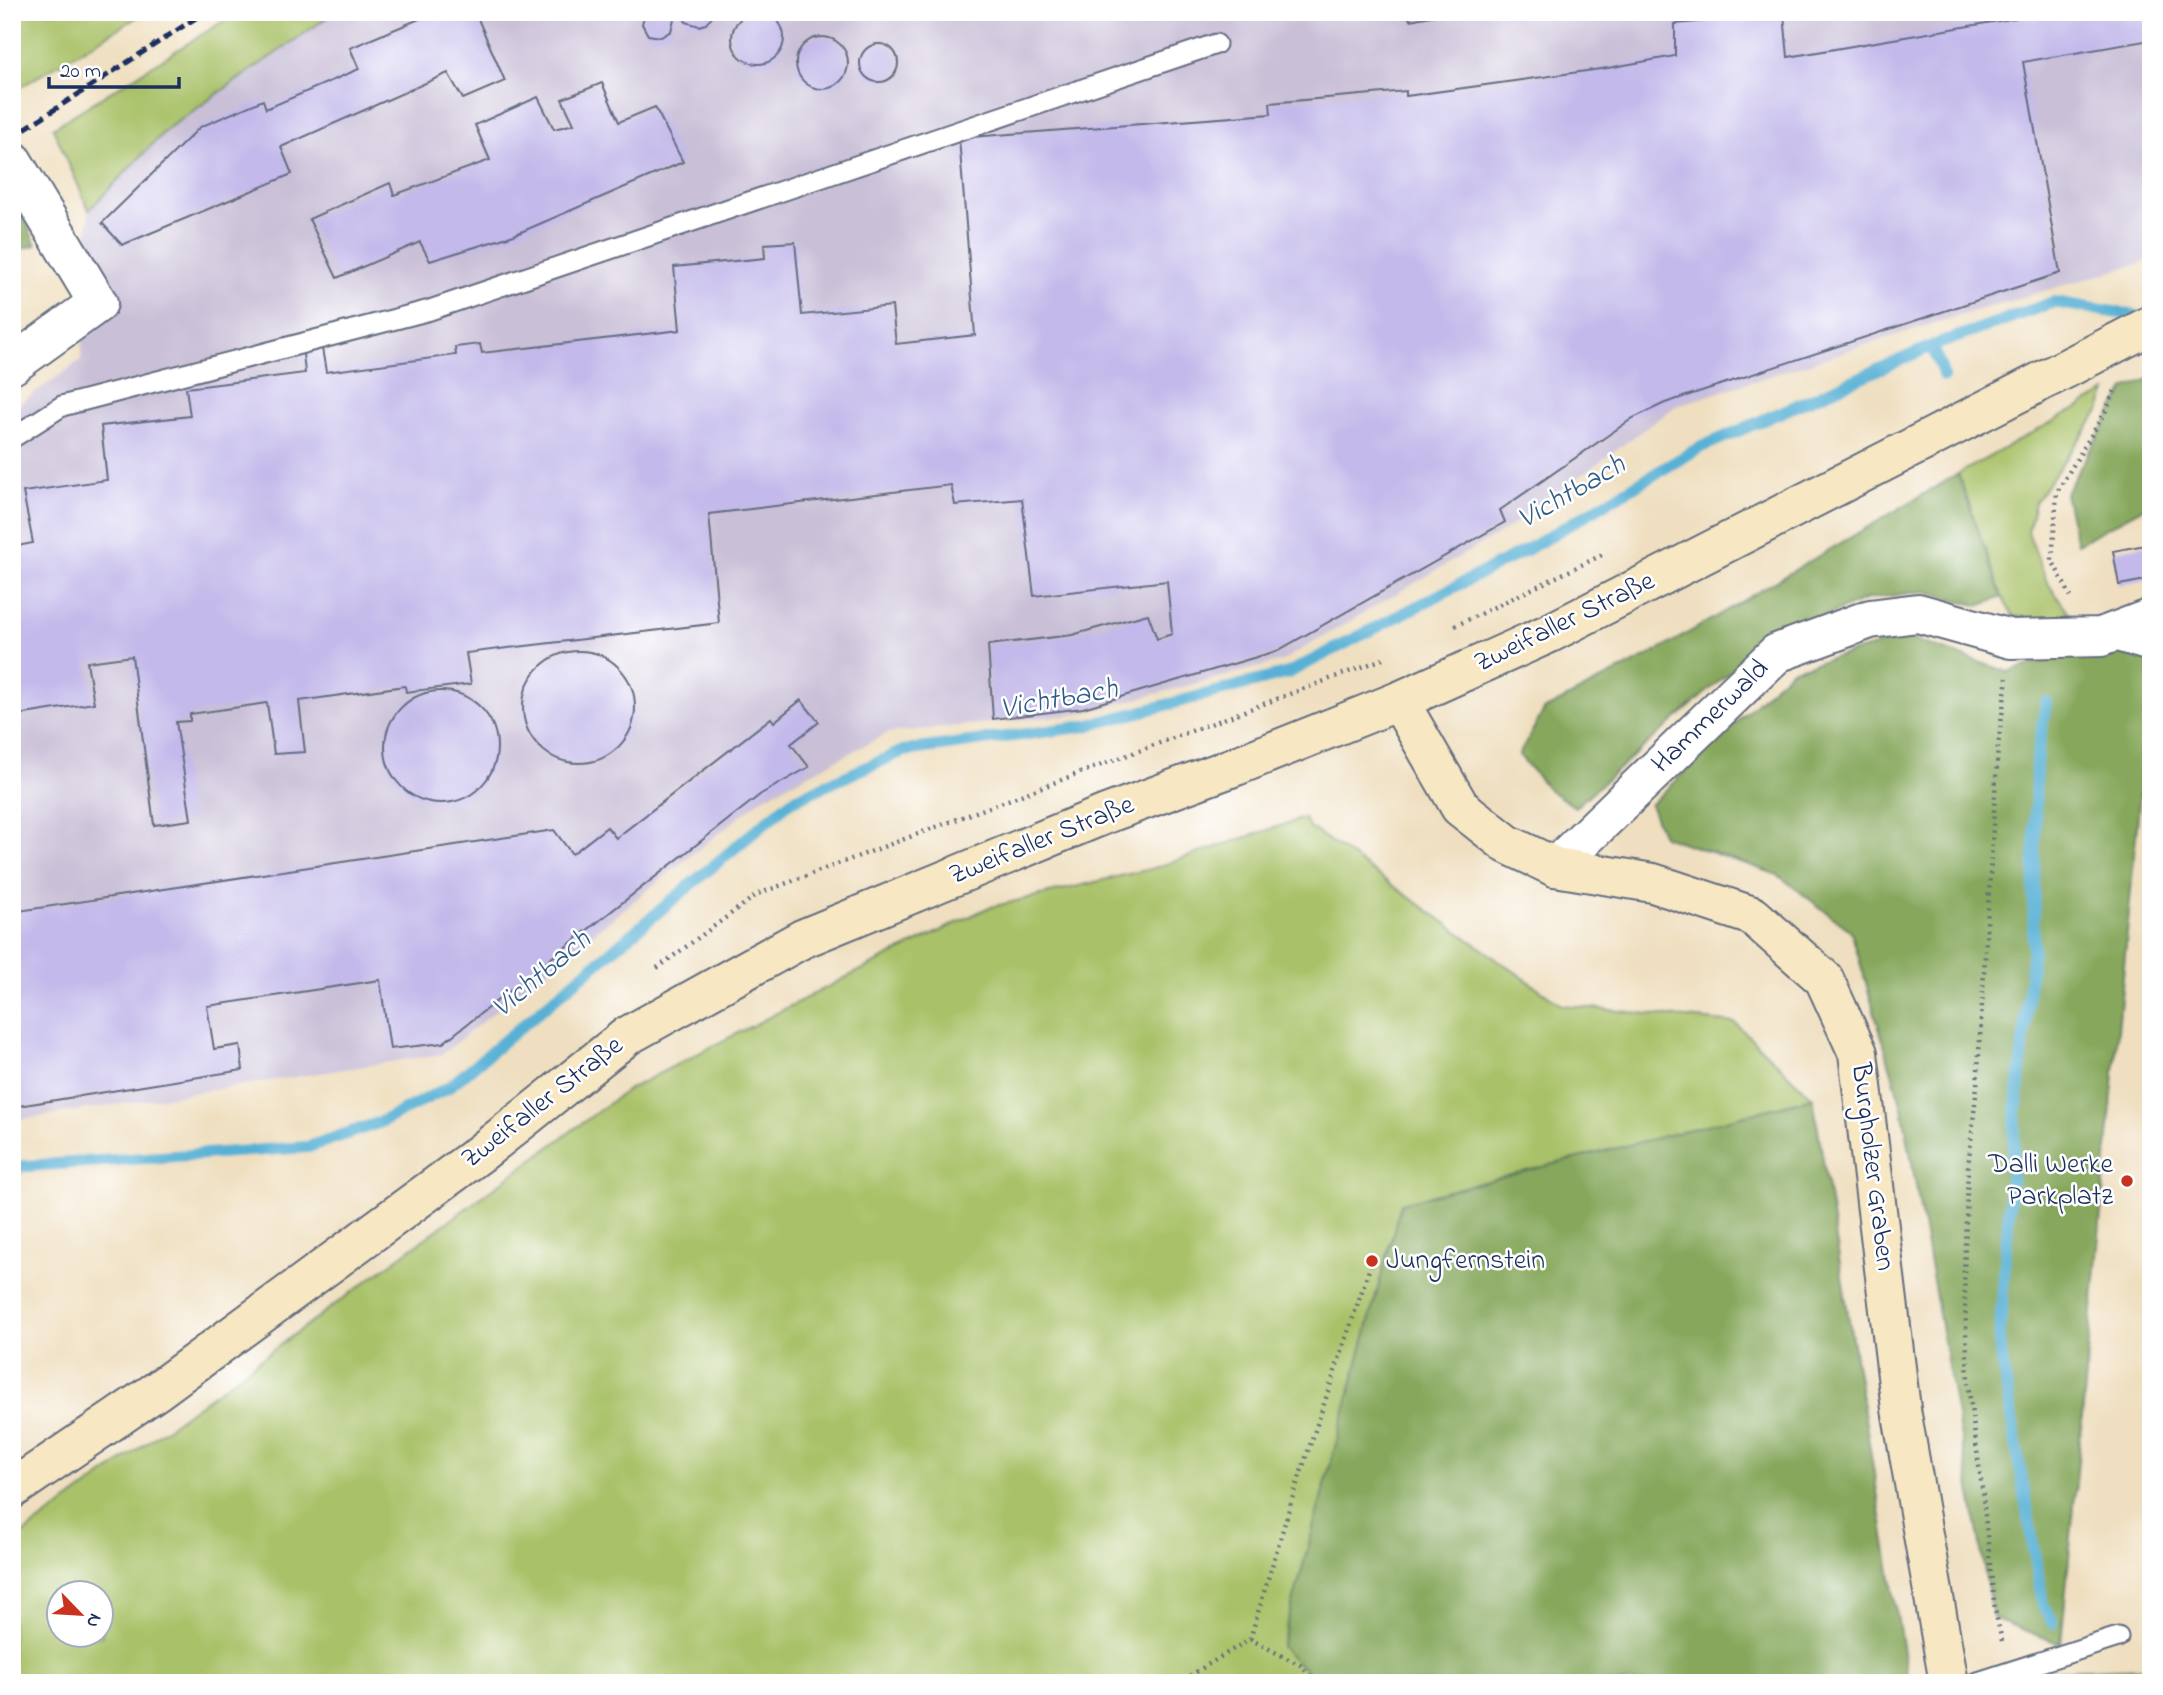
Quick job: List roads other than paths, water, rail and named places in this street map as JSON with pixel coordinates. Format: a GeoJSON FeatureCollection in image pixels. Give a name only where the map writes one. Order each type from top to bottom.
{"type":"FeatureCollection","features":[{"type":"Feature","properties":{"kind":"main road","name":"Zweifaller Straße"},"geometry":{"type":"LineString","coordinates":[[15,1483],[158,1390],[482,1152],[627,1036],[802,939],[1093,819],[1399,701],[1550,633],[2151,325]]}},
{"type":"Feature","properties":{"kind":"main road","name":"Burgholzer Graben"},"geometry":{"type":"LineString","coordinates":[[1399,701],[1460,807],[1507,844],[1555,867],[1653,883],[1753,916],[1824,979],[1858,1053],[1900,1409],[1949,1683]]}},
{"type":"Feature","properties":{"kind":"street"},"geometry":{"type":"LineString","coordinates":[[12,160],[98,303],[12,365]]}},
{"type":"Feature","properties":{"kind":"street","name":"Hammerwald"},"geometry":{"type":"LineString","coordinates":[[1555,867],[1777,653],[1870,619],[1918,613],[2011,639],[2101,637],[2151,618]]}},
{"type":"Feature","properties":{"kind":"lane"},"geometry":{"type":"LineString","coordinates":[[12,438],[62,406],[430,310],[1216,44]]}},
{"type":"Feature","properties":{"kind":"lane","name":"Hammerwald"},"geometry":{"type":"LineString","coordinates":[[2101,637],[2151,652]]}},
{"type":"Feature","properties":{"kind":"lane"},"geometry":{"type":"LineString","coordinates":[[1975,1683],[2118,1637]]}},
{"type":"Feature","properties":{"kind":"waterway","name":"Vichtbach"},"geometry":{"type":"LineString","coordinates":[[12,1167],[308,1147],[381,1122],[449,1087],[791,801],[903,751],[1086,726],[1288,673],[1528,549],[1697,449],[1932,346],[2054,302],[2143,317]]}},
{"type":"Feature","properties":{"kind":"waterway"},"geometry":{"type":"LineString","coordinates":[[1932,346],[1944,376]]}},
{"type":"Feature","properties":{"kind":"waterway"},"geometry":{"type":"LineString","coordinates":[[2046,702],[2036,764],[2033,947],[2016,1114],[1999,1342],[2043,1605],[2053,1623]]}},
{"type":"Feature","properties":{"kind":"railway"},"geometry":{"type":"LineString","coordinates":[[12,137],[205,12]]}},
{"type":"Feature","properties":{"kind":"place","name":"Dalli Werke Parkplatz"},"geometry":{"type":"Point","coordinates":[2127,1181]}},
{"type":"Feature","properties":{"kind":"place","name":"Jungfernstein"},"geometry":{"type":"Point","coordinates":[1372,1261]}}]}
